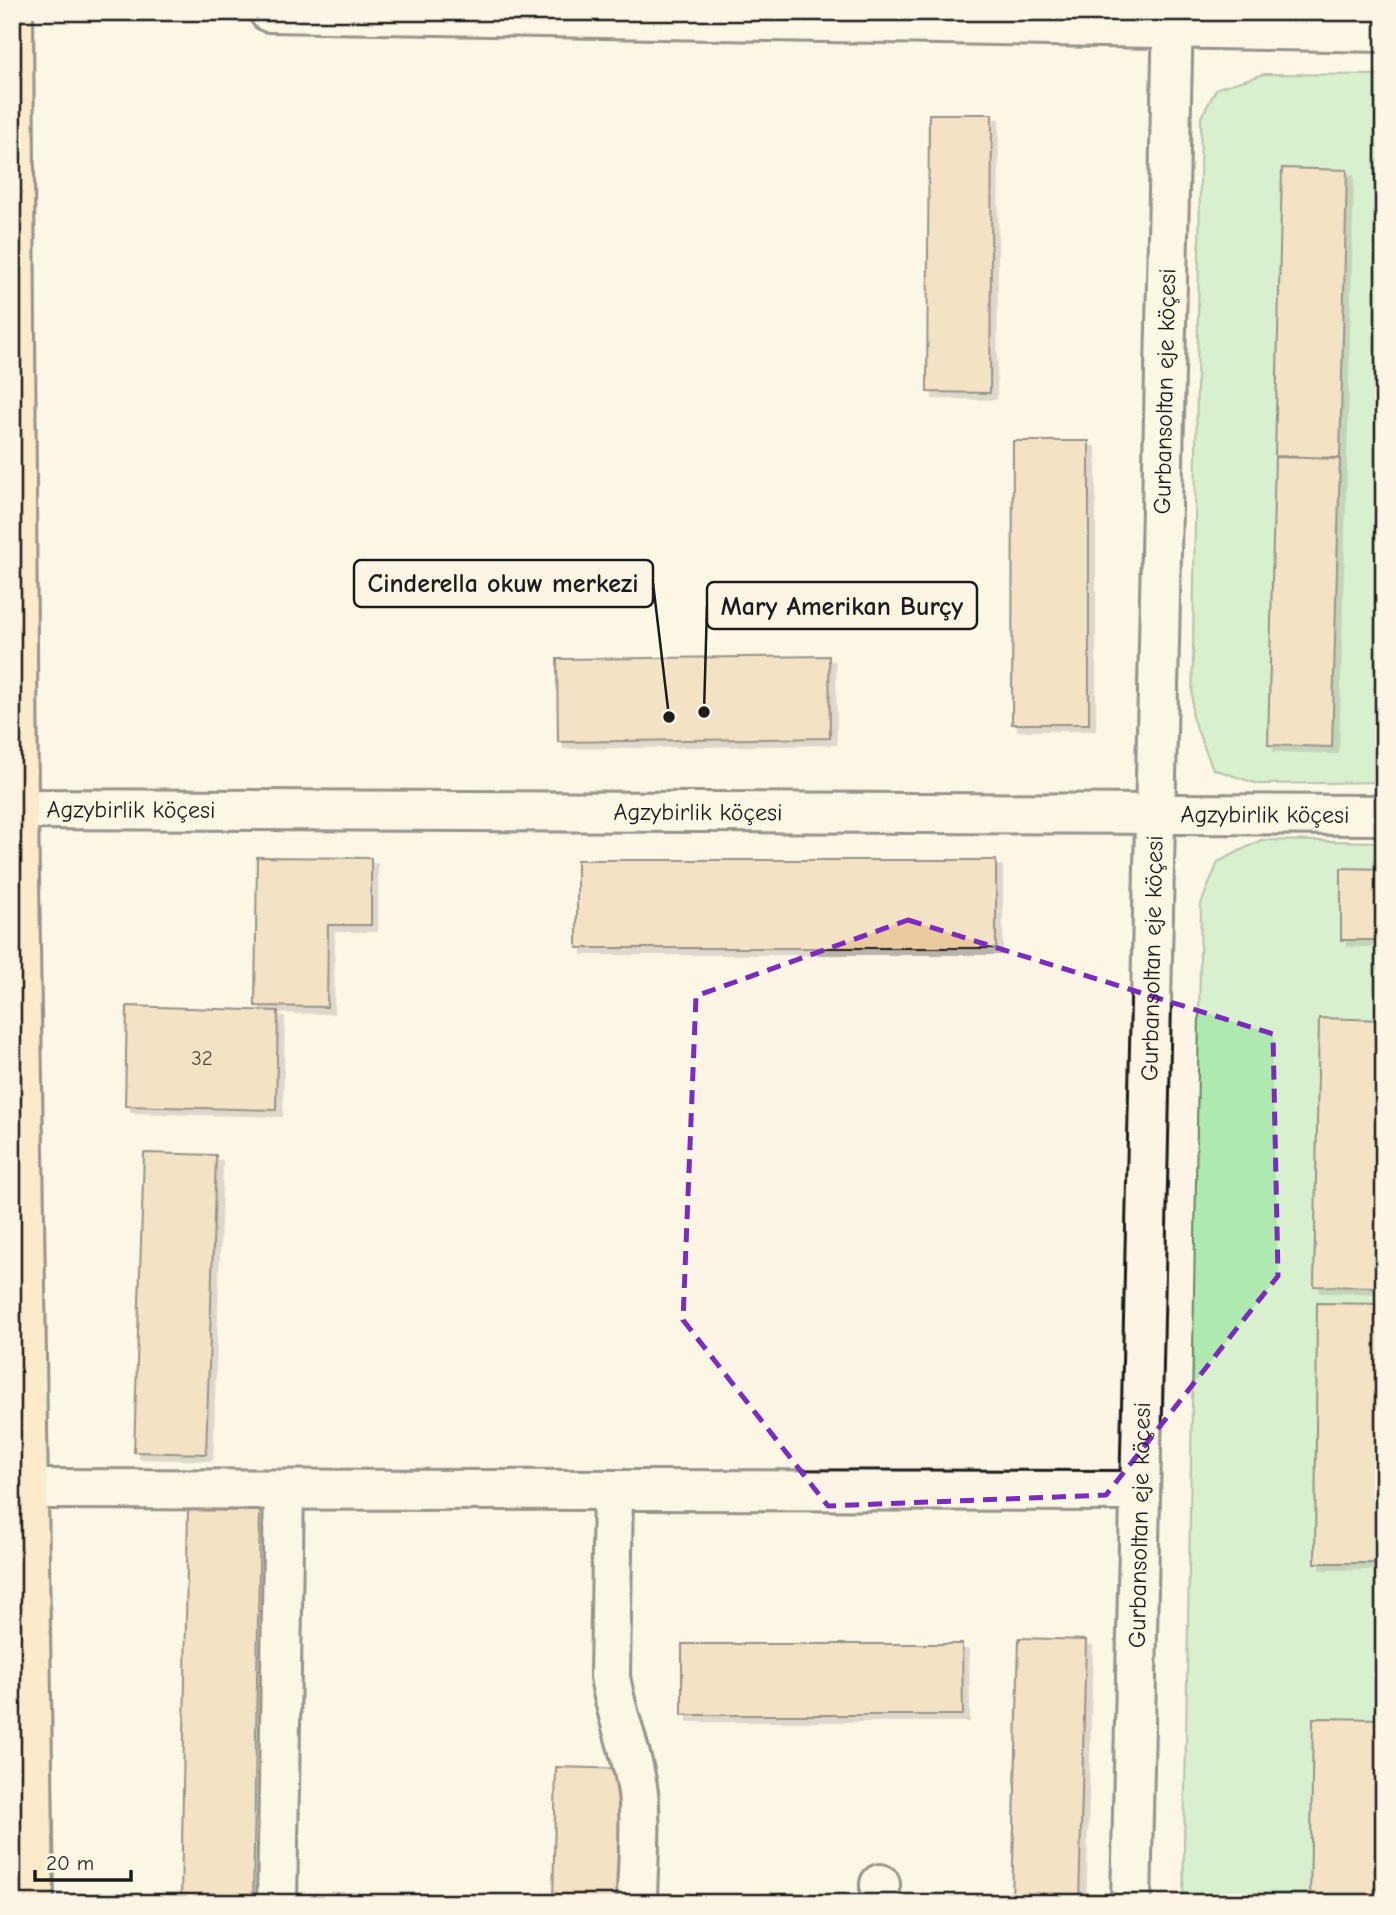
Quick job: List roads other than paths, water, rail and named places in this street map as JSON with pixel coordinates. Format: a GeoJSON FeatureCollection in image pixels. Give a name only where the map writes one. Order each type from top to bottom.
{"type":"FeatureCollection","features":[{"type":"Feature","properties":{"kind":"main road"},"geometry":{"type":"LineString","coordinates":[[13,12],[15,809],[34,1903]]}},
{"type":"Feature","properties":{"kind":"street"},"geometry":{"type":"LineString","coordinates":[[269,12],[1173,20],[1384,32]]}},
{"type":"Feature","properties":{"kind":"street","name":"Gurbansoltan eje köçesi"},"geometry":{"type":"LineString","coordinates":[[1131,1903],[1153,816],[1173,20]]}},
{"type":"Feature","properties":{"kind":"street","name":"Agzybirlik köçesi"},"geometry":{"type":"LineString","coordinates":[[15,809],[1384,815]]}},
{"type":"Feature","properties":{"kind":"street"},"geometry":{"type":"LineString","coordinates":[[28,1489],[1139,1491]]}},
{"type":"Feature","properties":{"kind":"street"},"geometry":{"type":"LineString","coordinates":[[276,1903],[284,1490]]}},
{"type":"Feature","properties":{"kind":"street"},"geometry":{"type":"LineString","coordinates":[[614,1490],[610,1676],[614,1702],[632,1756],[639,1796],[637,1903]]}},
{"type":"Feature","properties":{"kind":"place","name":"Mary Amerikan Burçy"},"geometry":{"type":"Point","coordinates":[704,712]}},
{"type":"Feature","properties":{"kind":"place","name":"Cinderella okuw merkezi"},"geometry":{"type":"Point","coordinates":[669,717]}}]}
